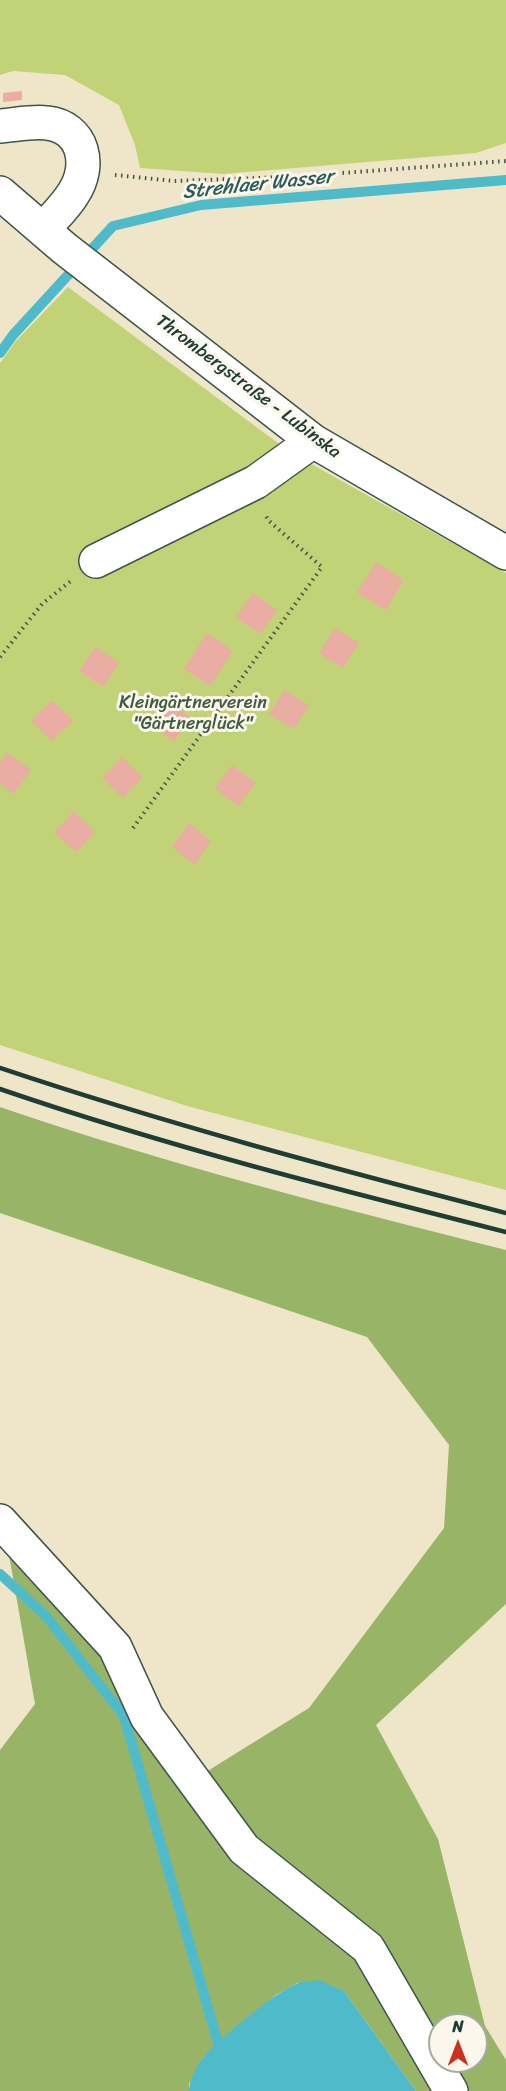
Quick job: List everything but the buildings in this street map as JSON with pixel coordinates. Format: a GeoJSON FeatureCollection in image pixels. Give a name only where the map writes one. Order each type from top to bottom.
{"type":"FeatureCollection","features":[{"type":"Feature","properties":{"kind":"street"},"geometry":{"type":"LineString","coordinates":[[0,126],[47,123],[66,129],[75,136],[82,148],[82,172],[74,193],[65,248]]}},
{"type":"Feature","properties":{"kind":"street","name":"Thrombergstraße - Lubinska"},"geometry":{"type":"LineString","coordinates":[[0,193],[65,248],[313,441],[506,554]]}},
{"type":"Feature","properties":{"kind":"street"},"geometry":{"type":"LineString","coordinates":[[96,561],[256,482],[313,441]]}},
{"type":"Feature","properties":{"kind":"street"},"geometry":{"type":"LineString","coordinates":[[0,1521],[115,1647],[147,1717],[244,1849],[368,1948],[451,2091]]}},
{"type":"Feature","properties":{"kind":"path"},"geometry":{"type":"LineString","coordinates":[[82,172],[174,181],[287,177],[506,161]]}},
{"type":"Feature","properties":{"kind":"path"},"geometry":{"type":"LineString","coordinates":[[133,828],[322,567],[270,521],[255,498],[256,482]]}},
{"type":"Feature","properties":{"kind":"path"},"geometry":{"type":"LineString","coordinates":[[0,657],[42,604],[96,561]]}},
{"type":"Feature","properties":{"kind":"green space"},"geometry":{"type":"Polygon","coordinates":[[[0,0],[506,0],[506,143],[476,153],[223,174],[140,168],[135,145],[119,105],[65,75],[13,71],[0,75],[0,0]]]}},
{"type":"Feature","properties":{"kind":"green space","name":"Kleingärtnerverein \"Gärtnerglück\""},"geometry":{"type":"Polygon","coordinates":[[[68,287],[290,452],[506,573],[506,1190],[187,1106],[0,1045],[0,363],[16,341],[68,287]]]}},
{"type":"Feature","properties":{"kind":"green space"},"geometry":{"type":"Polygon","coordinates":[[[0,1107],[188,1166],[506,1250],[506,1604],[376,1725],[438,1839],[482,2013],[428,2013],[428,2073],[488,2073],[488,2031],[506,2060],[506,2091],[416,2091],[344,1991],[297,1983],[276,1995],[204,2057],[189,2084],[189,2091],[0,2091],[0,1750],[35,1704],[4,1526],[193,1780],[309,1708],[444,1528],[449,1445],[367,1337],[0,1213],[0,1107]]]}},
{"type":"Feature","properties":{"kind":"water"},"geometry":{"type":"Polygon","coordinates":[[[319,1980],[344,1991],[416,2091],[189,2091],[192,2078],[201,2061],[233,2029],[287,1988],[299,1983],[319,1980]]]}},
{"type":"Feature","properties":{"kind":"waterway","name":"Strehlaer Wasser"},"geometry":{"type":"LineString","coordinates":[[0,353],[13,335],[113,226],[201,205],[506,180]]}},
{"type":"Feature","properties":{"kind":"waterway"},"geometry":{"type":"LineString","coordinates":[[0,1574],[46,1616],[124,1716],[218,2043]]}},
{"type":"Feature","properties":{"kind":"railway"},"geometry":{"type":"LineString","coordinates":[[0,1068],[252,1145],[506,1213]]}},
{"type":"Feature","properties":{"kind":"railway"},"geometry":{"type":"LineString","coordinates":[[0,1089],[188,1148],[506,1232]]}}]}
